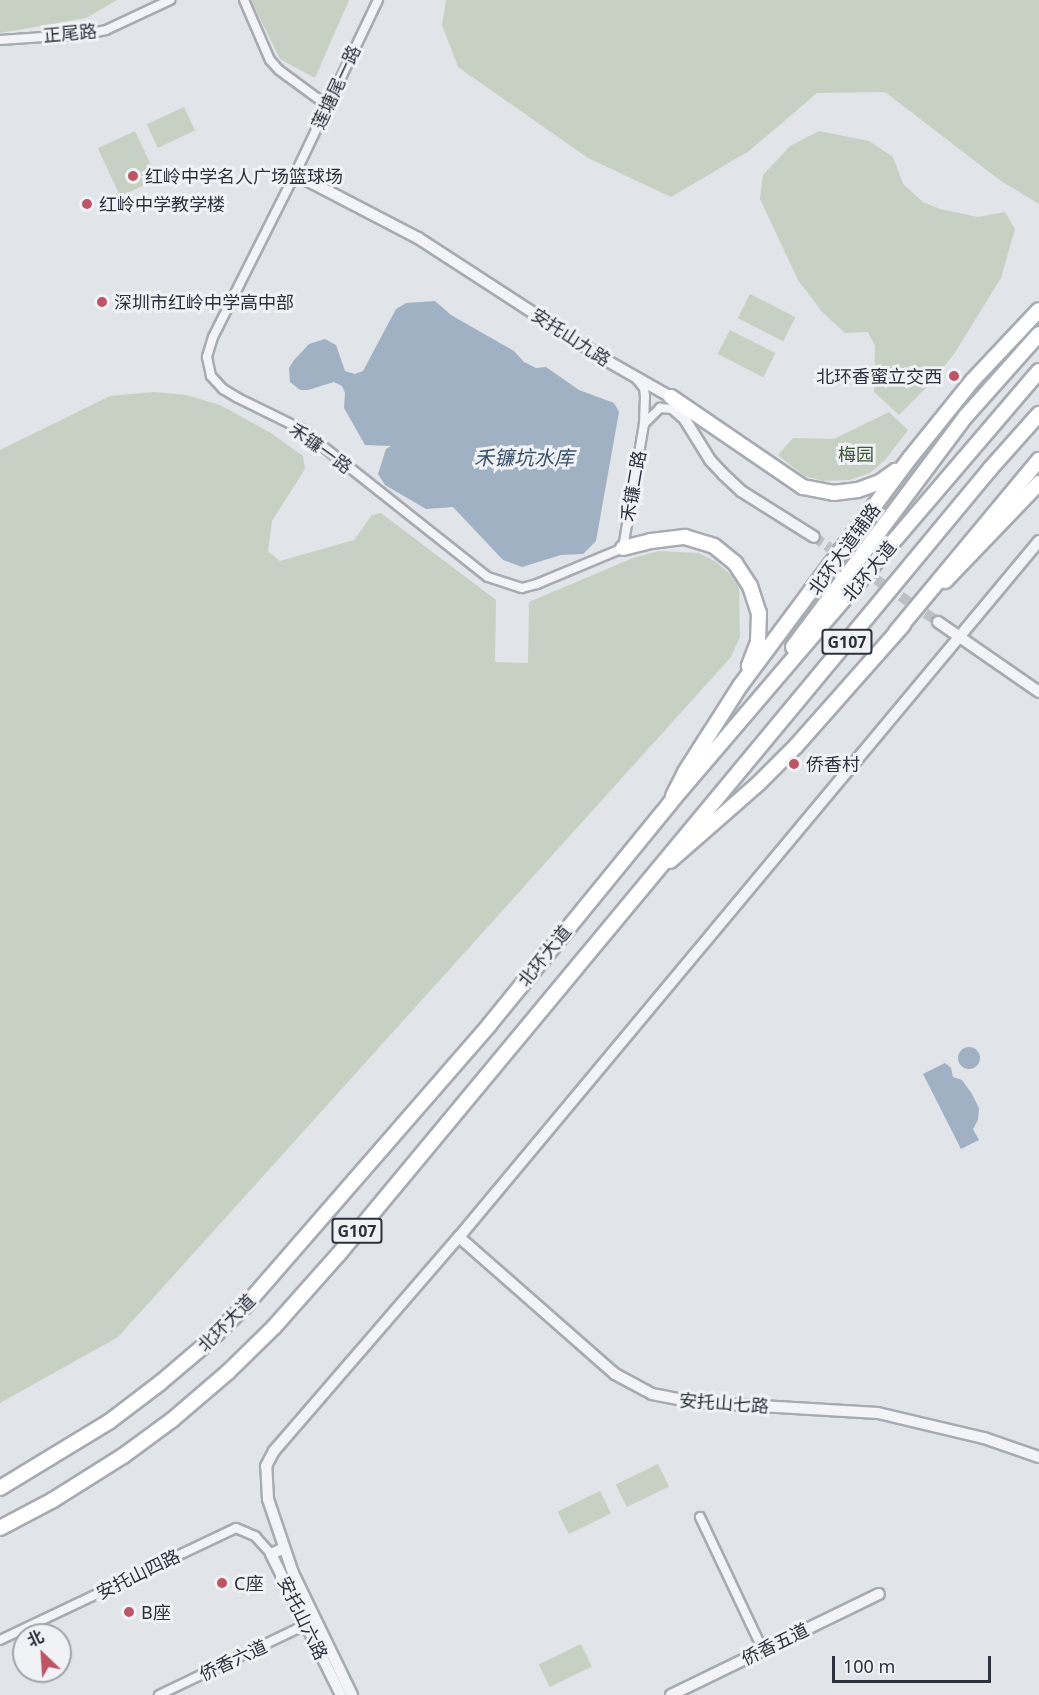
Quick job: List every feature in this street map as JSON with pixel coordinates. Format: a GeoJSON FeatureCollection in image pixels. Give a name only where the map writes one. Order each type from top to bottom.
{"type":"FeatureCollection","features":[{"type":"Feature","properties":{"kind":"main road","name":"北环大道辅路"},"geometry":{"type":"LineString","coordinates":[[670,803],[685,772],[740,686],[910,458],[973,380],[1039,310]]}},
{"type":"Feature","properties":{"kind":"main road"},"geometry":{"type":"LineString","coordinates":[[754,703],[832,592],[966,416],[1039,334]]}},
{"type":"Feature","properties":{"kind":"main road","name":"北环大道"},"geometry":{"type":"LineString","coordinates":[[0,1488],[110,1421],[207,1343],[246,1305],[490,1024],[754,703],[1039,371]]}},
{"type":"Feature","properties":{"kind":"main road"},"geometry":{"type":"LineString","coordinates":[[671,397],[786,477],[815,490],[847,492],[871,487],[910,458]]}},
{"type":"Feature","properties":{"kind":"main road","name":"北环大道"},"geometry":{"type":"LineString","coordinates":[[0,1528],[53,1500],[156,1432],[228,1372],[274,1328],[338,1255],[658,872],[990,469],[1039,414]]}},
{"type":"Feature","properties":{"kind":"main road"},"geometry":{"type":"LineString","coordinates":[[658,872],[759,783],[796,746],[896,632],[1039,460]]}},
{"type":"Feature","properties":{"kind":"main road"},"geometry":{"type":"LineString","coordinates":[[896,632],[1039,483]]}},
{"type":"Feature","properties":{"kind":"main road"},"geometry":{"type":"LineString","coordinates":[[623,548],[651,540],[686,537],[714,546],[735,563],[750,586],[759,613],[757,650],[740,686]]}},
{"type":"Feature","properties":{"kind":"street","name":"正尾路"},"geometry":{"type":"LineString","coordinates":[[0,40],[87,34],[106,30],[170,0]]}},
{"type":"Feature","properties":{"kind":"street"},"geometry":{"type":"LineString","coordinates":[[244,0],[270,60],[279,70],[328,106]]}},
{"type":"Feature","properties":{"kind":"street","name":"莲塘尾一路"},"geometry":{"type":"LineString","coordinates":[[295,174],[378,0]]}},
{"type":"Feature","properties":{"kind":"street","name":"安托山九路"},"geometry":{"type":"LineString","coordinates":[[295,174],[418,238],[636,378],[671,397],[710,460],[723,474],[741,491],[814,537]]}},
{"type":"Feature","properties":{"kind":"street","name":"禾镰一路"},"geometry":{"type":"LineString","coordinates":[[295,174],[213,337],[207,357],[208,367],[216,383],[238,398],[301,429],[387,499],[488,577],[499,582],[522,588],[537,585],[623,548]]}},
{"type":"Feature","properties":{"kind":"street","name":"禾镰二路"},"geometry":{"type":"LineString","coordinates":[[623,548],[644,424],[644,388],[636,378]]}},
{"type":"Feature","properties":{"kind":"street","name":"禾镰二路"},"geometry":{"type":"LineString","coordinates":[[644,424],[654,411],[666,408],[688,423]]}},
{"type":"Feature","properties":{"kind":"street"},"geometry":{"type":"LineString","coordinates":[[459,1237],[958,636],[1039,542]]}},
{"type":"Feature","properties":{"kind":"street"},"geometry":{"type":"LineString","coordinates":[[938,622],[1039,692]]}},
{"type":"Feature","properties":{"kind":"street","name":"安托山六路"},"geometry":{"type":"LineString","coordinates":[[352,1695],[292,1574],[268,1498],[266,1466],[274,1450],[459,1237]]}},
{"type":"Feature","properties":{"kind":"street","name":"安托山七路"},"geometry":{"type":"LineString","coordinates":[[459,1237],[615,1374],[652,1394],[694,1402],[878,1413],[984,1438],[1039,1457]]}},
{"type":"Feature","properties":{"kind":"street"},"geometry":{"type":"LineString","coordinates":[[700,1517],[763,1650]]}},
{"type":"Feature","properties":{"kind":"street","name":"安托山四路"},"geometry":{"type":"LineString","coordinates":[[0,1640],[236,1528],[255,1536],[271,1554]]}},
{"type":"Feature","properties":{"kind":"street","name":"安托山六路"},"geometry":{"type":"LineString","coordinates":[[284,1548],[271,1554],[341,1695]]}},
{"type":"Feature","properties":{"kind":"street","name":"侨香五道"},"geometry":{"type":"LineString","coordinates":[[671,1695],[879,1593]]}},
{"type":"Feature","properties":{"kind":"street","name":"侨香六道"},"geometry":{"type":"LineString","coordinates":[[159,1695],[307,1624]]}},
{"type":"Feature","properties":{"kind":"green space"},"geometry":{"type":"Polygon","coordinates":[[[0,0],[117,0],[86,18],[0,33],[0,0]]]}},
{"type":"Feature","properties":{"kind":"green space"},"geometry":{"type":"Polygon","coordinates":[[[251,0],[349,0],[315,78],[280,59],[251,0]]]}},
{"type":"Feature","properties":{"kind":"green space"},"geometry":{"type":"Polygon","coordinates":[[[446,0],[1039,0],[1039,204],[1001,181],[885,92],[817,93],[749,151],[671,197],[588,158],[458,67],[442,25],[446,0]]]}},
{"type":"Feature","properties":{"kind":"green space","name":"红岭中学名人广场篮球场"},"geometry":{"type":"Polygon","coordinates":[[[184,107],[195,131],[158,148],[147,124],[184,107]]]}},
{"type":"Feature","properties":{"kind":"green space"},"geometry":{"type":"Polygon","coordinates":[[[135,131],[157,179],[120,196],[98,148],[135,131]]]}},
{"type":"Feature","properties":{"kind":"green space"},"geometry":{"type":"Polygon","coordinates":[[[819,131],[869,141],[893,157],[903,184],[923,202],[940,209],[978,217],[1005,212],[1015,229],[1001,278],[954,354],[929,385],[899,415],[874,392],[875,346],[868,332],[845,333],[823,313],[798,280],[760,199],[763,175],[790,146],[819,131]]]}},
{"type":"Feature","properties":{"kind":"green space"},"geometry":{"type":"Polygon","coordinates":[[[750,294],[795,317],[783,341],[738,318],[750,294]]]}},
{"type":"Feature","properties":{"kind":"green space"},"geometry":{"type":"Polygon","coordinates":[[[730,330],[775,353],[763,377],[718,354],[730,330]]]}},
{"type":"Feature","properties":{"kind":"green space"},"geometry":{"type":"Polygon","coordinates":[[[154,392],[186,395],[220,405],[271,433],[303,456],[305,469],[272,521],[268,551],[280,561],[354,540],[372,515],[381,513],[496,600],[495,662],[528,663],[529,602],[633,558],[659,551],[699,553],[716,562],[731,575],[739,588],[740,637],[731,657],[118,1337],[0,1403],[0,450],[110,396],[154,392]]]}},
{"type":"Feature","properties":{"kind":"green space","name":"梅园"},"geometry":{"type":"Polygon","coordinates":[[[889,412],[908,430],[886,459],[870,473],[849,480],[823,481],[804,476],[778,455],[793,438],[834,439],[889,412]]]}},
{"type":"Feature","properties":{"kind":"green space"},"geometry":{"type":"Polygon","coordinates":[[[658,1464],[669,1486],[627,1507],[616,1485],[658,1464]]]}},
{"type":"Feature","properties":{"kind":"green space"},"geometry":{"type":"Polygon","coordinates":[[[600,1491],[611,1513],[569,1534],[558,1512],[600,1491]]]}},
{"type":"Feature","properties":{"kind":"green space"},"geometry":{"type":"Polygon","coordinates":[[[581,1644],[592,1666],[550,1687],[539,1665],[581,1644]]]}},
{"type":"Feature","properties":{"kind":"water","name":"禾镰坑水库"},"geometry":{"type":"Polygon","coordinates":[[[435,301],[451,315],[514,351],[524,362],[536,368],[546,367],[579,390],[614,403],[619,412],[596,541],[583,554],[561,555],[522,567],[503,560],[453,507],[426,509],[385,485],[378,474],[386,449],[391,446],[365,445],[344,408],[345,393],[342,386],[334,382],[308,390],[300,390],[290,382],[289,368],[294,360],[309,344],[325,339],[336,345],[345,371],[355,374],[363,371],[396,309],[406,303],[435,301]]]}},
{"type":"Feature","properties":{"kind":"water"},"geometry":{"type":"Polygon","coordinates":[[[969,1047],[977,1050],[980,1058],[977,1066],[969,1069],[961,1066],[958,1058],[961,1050],[969,1047]]]}},
{"type":"Feature","properties":{"kind":"water"},"geometry":{"type":"Polygon","coordinates":[[[945,1063],[951,1068],[953,1077],[962,1080],[979,1108],[978,1120],[973,1129],[979,1140],[961,1149],[923,1074],[945,1063]]]}},
{"type":"Feature","properties":{"kind":"tunnel"},"geometry":{"type":"LineString","coordinates":[[814,537],[938,622]]}},
{"type":"Feature","properties":{"kind":"place","name":"红岭中学名人广场篮球场"},"geometry":{"type":"Point","coordinates":[133,176]}},
{"type":"Feature","properties":{"kind":"place","name":"红岭中学教学楼"},"geometry":{"type":"Point","coordinates":[87,204]}},
{"type":"Feature","properties":{"kind":"place","name":"深圳市红岭中学高中部"},"geometry":{"type":"Point","coordinates":[102,302]}},
{"type":"Feature","properties":{"kind":"place","name":"北环香蜜立交西"},"geometry":{"type":"Point","coordinates":[954,376]}},
{"type":"Feature","properties":{"kind":"place","name":"侨香村"},"geometry":{"type":"Point","coordinates":[794,764]}},
{"type":"Feature","properties":{"kind":"place","name":"C座"},"geometry":{"type":"Point","coordinates":[222,1583]}},
{"type":"Feature","properties":{"kind":"place","name":"B座"},"geometry":{"type":"Point","coordinates":[129,1612]}}]}
